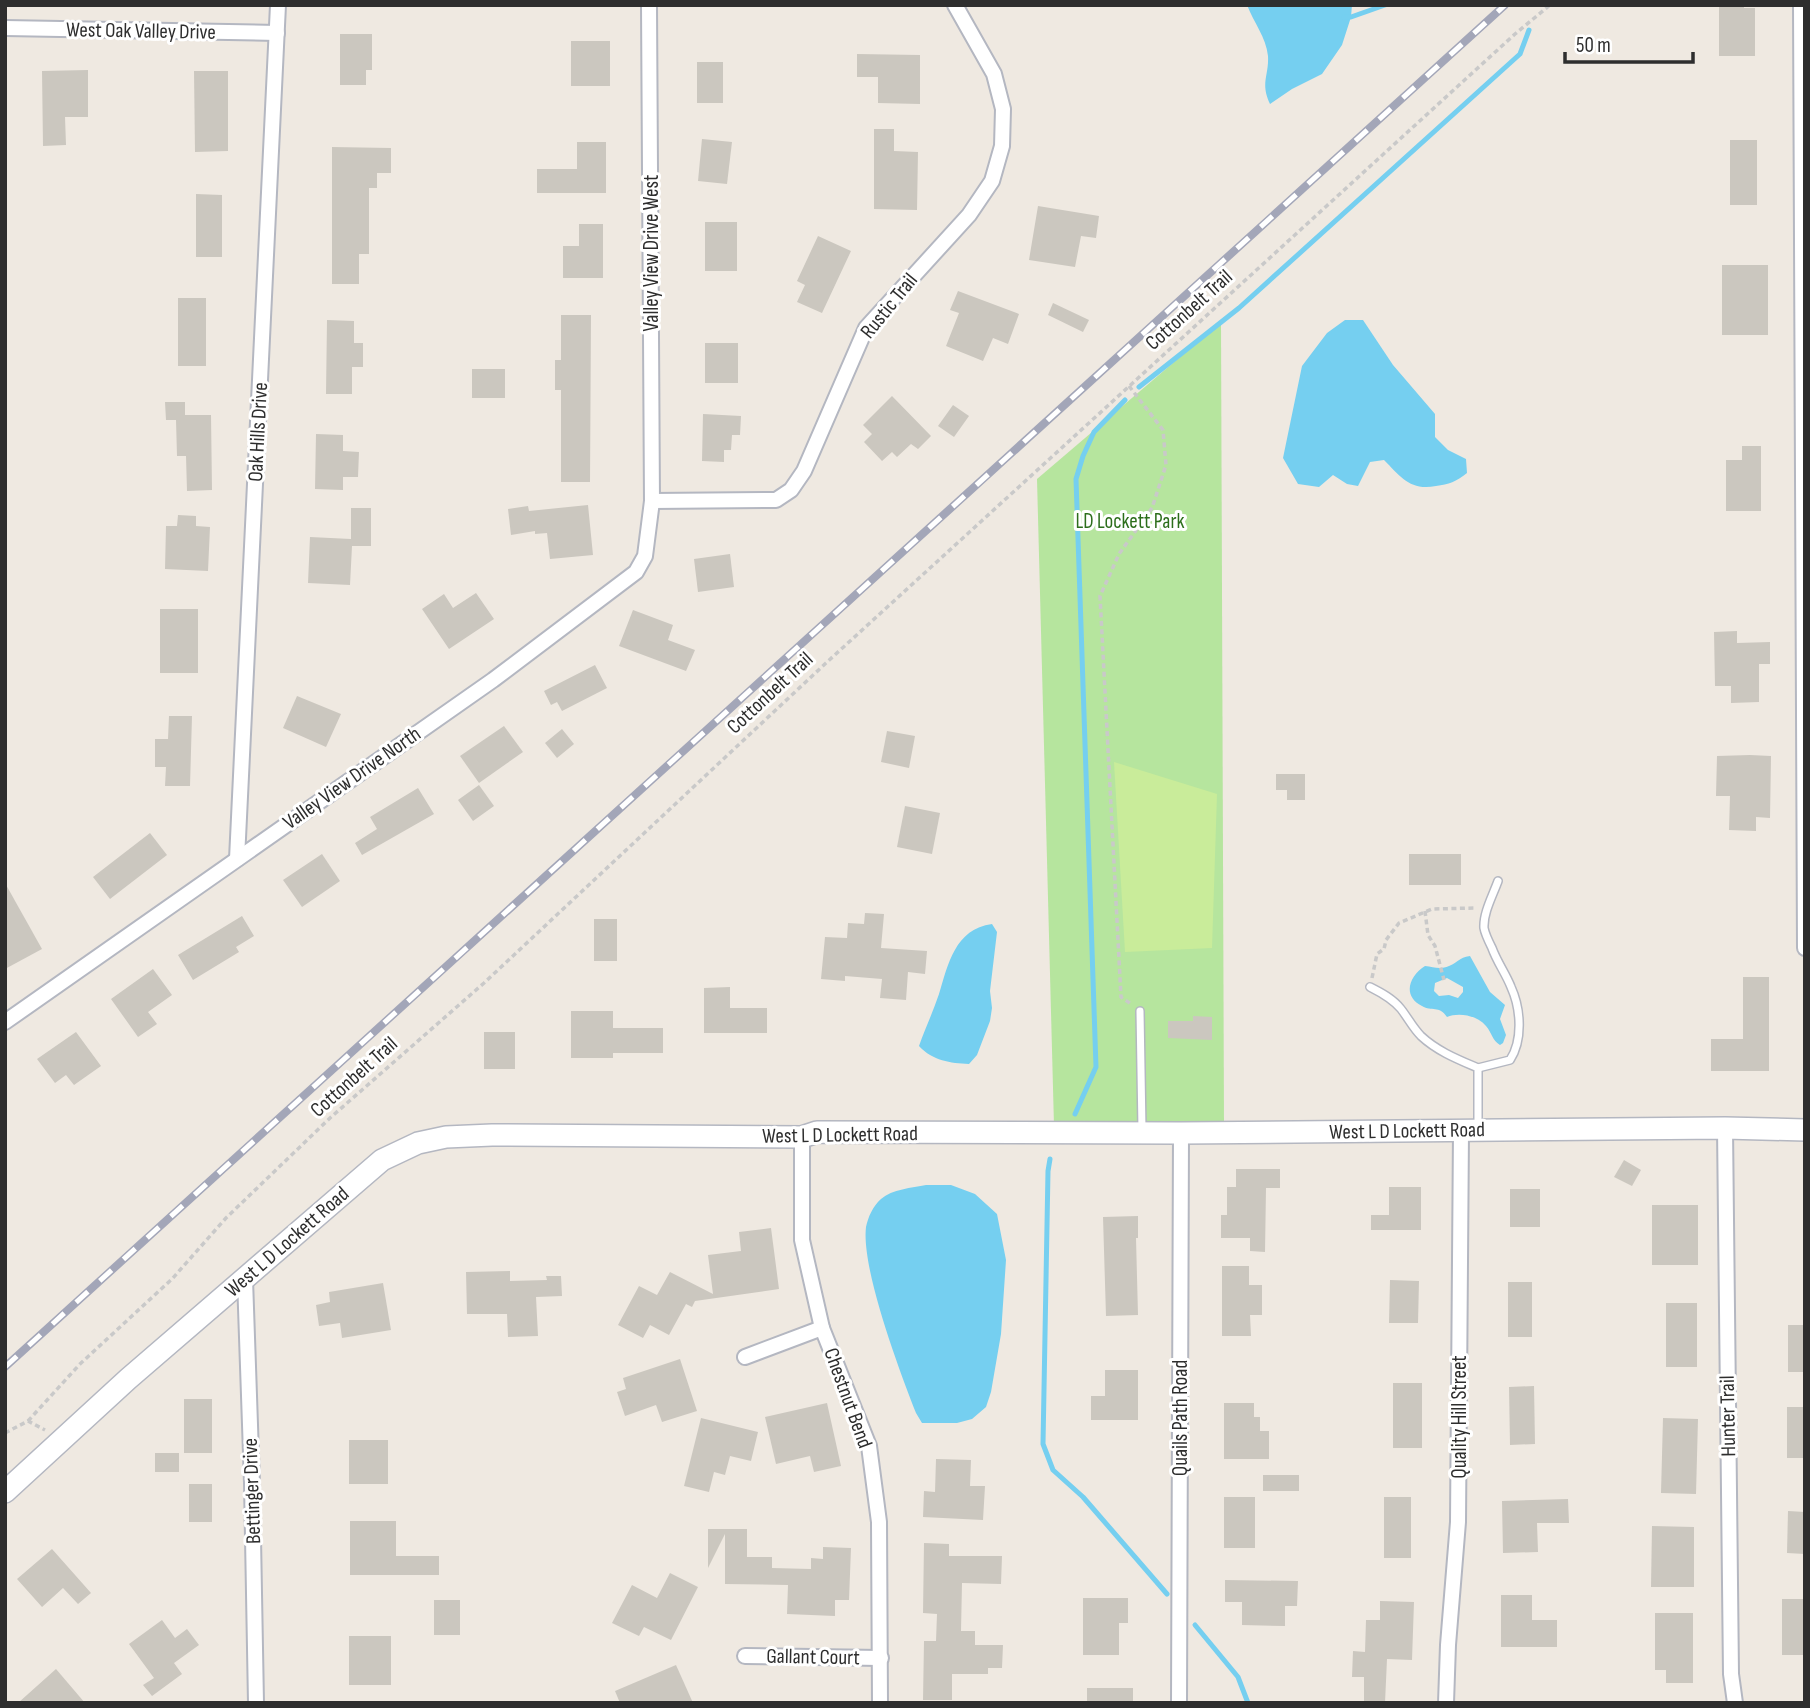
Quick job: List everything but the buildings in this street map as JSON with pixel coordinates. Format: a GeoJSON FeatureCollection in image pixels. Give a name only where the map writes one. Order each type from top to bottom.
{"type":"FeatureCollection","features":[{"type":"Feature","properties":{"kind":"main road","name":"West L D Lockett Road"},"geometry":{"type":"LineString","coordinates":[[5,1492],[128,1379],[382,1160],[418,1143],[446,1137],[492,1135],[802,1138],[817,1132],[1181,1133],[1725,1128],[1805,1130]]}},
{"type":"Feature","properties":{"kind":"street","name":"Oak Hills Drive"},"geometry":{"type":"LineString","coordinates":[[237,859],[278,5]]}},
{"type":"Feature","properties":{"kind":"street","name":"Valley View Drive West"},"geometry":{"type":"LineString","coordinates":[[649,5],[652,501]]}},
{"type":"Feature","properties":{"kind":"street","name":"Rustic Trail"},"geometry":{"type":"LineString","coordinates":[[652,501],[776,500],[791,490],[804,471],[866,328],[969,215],[992,181],[1002,146],[1003,109],[994,74],[955,5]]}},
{"type":"Feature","properties":{"kind":"street"},"geometry":{"type":"LineString","coordinates":[[1801,5],[1805,948]]}},
{"type":"Feature","properties":{"kind":"street","name":"West Oak Valley Drive"},"geometry":{"type":"LineString","coordinates":[[5,28],[277,33]]}},
{"type":"Feature","properties":{"kind":"street","name":"Valley View Drive North"},"geometry":{"type":"LineString","coordinates":[[5,1022],[493,680],[636,572],[645,556],[652,501]]}},
{"type":"Feature","properties":{"kind":"street","name":"Hunter Trail"},"geometry":{"type":"LineString","coordinates":[[1725,1128],[1731,1674],[1735,1703]]}},
{"type":"Feature","properties":{"kind":"street","name":"Quality Hill Street"},"geometry":{"type":"LineString","coordinates":[[1446,1703],[1458,1522],[1470,1131]]}},
{"type":"Feature","properties":{"kind":"street","name":"Quails Path Road"},"geometry":{"type":"LineString","coordinates":[[1179,1703],[1181,1133]]}},
{"type":"Feature","properties":{"kind":"street","name":"Chestnut Bend"},"geometry":{"type":"LineString","coordinates":[[802,1138],[802,1240],[822,1328],[869,1446],[879,1522],[880,1703]]}},
{"type":"Feature","properties":{"kind":"street","name":"Bettinger Drive"},"geometry":{"type":"LineString","coordinates":[[245,1279],[256,1703]]}},
{"type":"Feature","properties":{"kind":"street"},"geometry":{"type":"LineString","coordinates":[[745,1357],[822,1328]]}},
{"type":"Feature","properties":{"kind":"street","name":"Gallant Court"},"geometry":{"type":"LineString","coordinates":[[745,1656],[881,1658]]}},
{"type":"Feature","properties":{"kind":"lane"},"geometry":{"type":"LineString","coordinates":[[1370,987],[1400,1007],[1418,1033],[1433,1046],[1478,1068],[1510,1060],[1519,1037],[1518,1012],[1512,988],[1484,929],[1485,915],[1498,881]]}},
{"type":"Feature","properties":{"kind":"lane"},"geometry":{"type":"LineString","coordinates":[[1140,1011],[1142,1133]]}},
{"type":"Feature","properties":{"kind":"lane"},"geometry":{"type":"LineString","coordinates":[[1470,1131],[1478,1068]]}},
{"type":"Feature","properties":{"kind":"path","name":"Cottonbelt Trail"},"geometry":{"type":"LineString","coordinates":[[5,1433],[28,1421],[80,1364],[172,1279],[226,1218],[330,1118],[484,983],[825,663],[1550,5]]}},
{"type":"Feature","properties":{"kind":"path"},"geometry":{"type":"LineString","coordinates":[[1129,386],[1163,430],[1166,466],[1152,508],[1119,554],[1100,596],[1121,997],[1140,1011]]}},
{"type":"Feature","properties":{"kind":"path"},"geometry":{"type":"LineString","coordinates":[[1370,987],[1377,954],[1384,948],[1395,927],[1406,919],[1439,908],[1485,909]]}},
{"type":"Feature","properties":{"kind":"path"},"geometry":{"type":"LineString","coordinates":[[1425,911],[1428,935],[1436,946],[1444,981]]}},
{"type":"Feature","properties":{"kind":"path"},"geometry":{"type":"LineString","coordinates":[[28,1421],[61,1440]]}},
{"type":"Feature","properties":{"kind":"green space","name":"LD Lockett Park"},"geometry":{"type":"Polygon","coordinates":[[[1221,322],[1224,1125],[1054,1126],[1037,479],[1221,322]]]}},
{"type":"Feature","properties":{"kind":"green space"},"geometry":{"type":"Polygon","coordinates":[[[1114,762],[1217,794],[1212,948],[1125,952],[1114,762]]]}},
{"type":"Feature","properties":{"kind":"water"},"geometry":{"type":"Polygon","coordinates":[[[1247,5],[1352,5],[1342,45],[1322,74],[1270,104],[1265,85],[1267,49],[1247,5]]]}},
{"type":"Feature","properties":{"kind":"water"},"geometry":{"type":"Polygon","coordinates":[[[1345,320],[1363,320],[1393,365],[1435,414],[1435,437],[1448,450],[1466,459],[1467,473],[1449,483],[1419,486],[1407,481],[1384,460],[1370,462],[1358,486],[1347,484],[1333,475],[1319,487],[1298,484],[1283,458],[1302,366],[1327,333],[1345,320]]]}},
{"type":"Feature","properties":{"kind":"water"},"geometry":{"type":"Polygon","coordinates":[[[992,924],[997,932],[990,991],[992,1008],[977,1055],[969,1064],[936,1058],[919,1046],[950,960],[961,940],[969,933],[992,924]]]}},
{"type":"Feature","properties":{"kind":"water"},"geometry":{"type":"Polygon","coordinates":[[[1470,956],[1490,992],[1505,1005],[1500,1019],[1506,1035],[1500,1045],[1478,1019],[1462,1015],[1447,1017],[1441,1011],[1426,1008],[1416,1002],[1410,992],[1412,980],[1425,966],[1446,967],[1470,956]],[[1447,978],[1435,983],[1434,991],[1439,996],[1458,998],[1463,987],[1447,978]]]}},
{"type":"Feature","properties":{"kind":"water"},"geometry":{"type":"Polygon","coordinates":[[[926,1185],[951,1185],[975,1194],[997,1214],[1006,1260],[1001,1334],[991,1392],[986,1407],[972,1419],[957,1423],[922,1423],[916,1413],[883,1320],[869,1268],[866,1245],[867,1223],[878,1202],[896,1191],[926,1185]]]}},
{"type":"Feature","properties":{"kind":"waterway"},"geometry":{"type":"LineString","coordinates":[[1344,17],[1385,5]]}},
{"type":"Feature","properties":{"kind":"waterway"},"geometry":{"type":"LineString","coordinates":[[1139,387],[1239,308],[1520,54],[1529,30]]}},
{"type":"Feature","properties":{"kind":"waterway"},"geometry":{"type":"LineString","coordinates":[[1075,1114],[1096,1067],[1076,479],[1094,432],[1125,400]]}},
{"type":"Feature","properties":{"kind":"waterway"},"geometry":{"type":"LineString","coordinates":[[1050,1159],[1043,1444],[1053,1470],[1083,1497],[1167,1594]]}},
{"type":"Feature","properties":{"kind":"waterway"},"geometry":{"type":"LineString","coordinates":[[1195,1625],[1238,1677],[1248,1703]]}},
{"type":"Feature","properties":{"kind":"railway"},"geometry":{"type":"LineString","coordinates":[[5,1367],[1505,5]]}}]}
